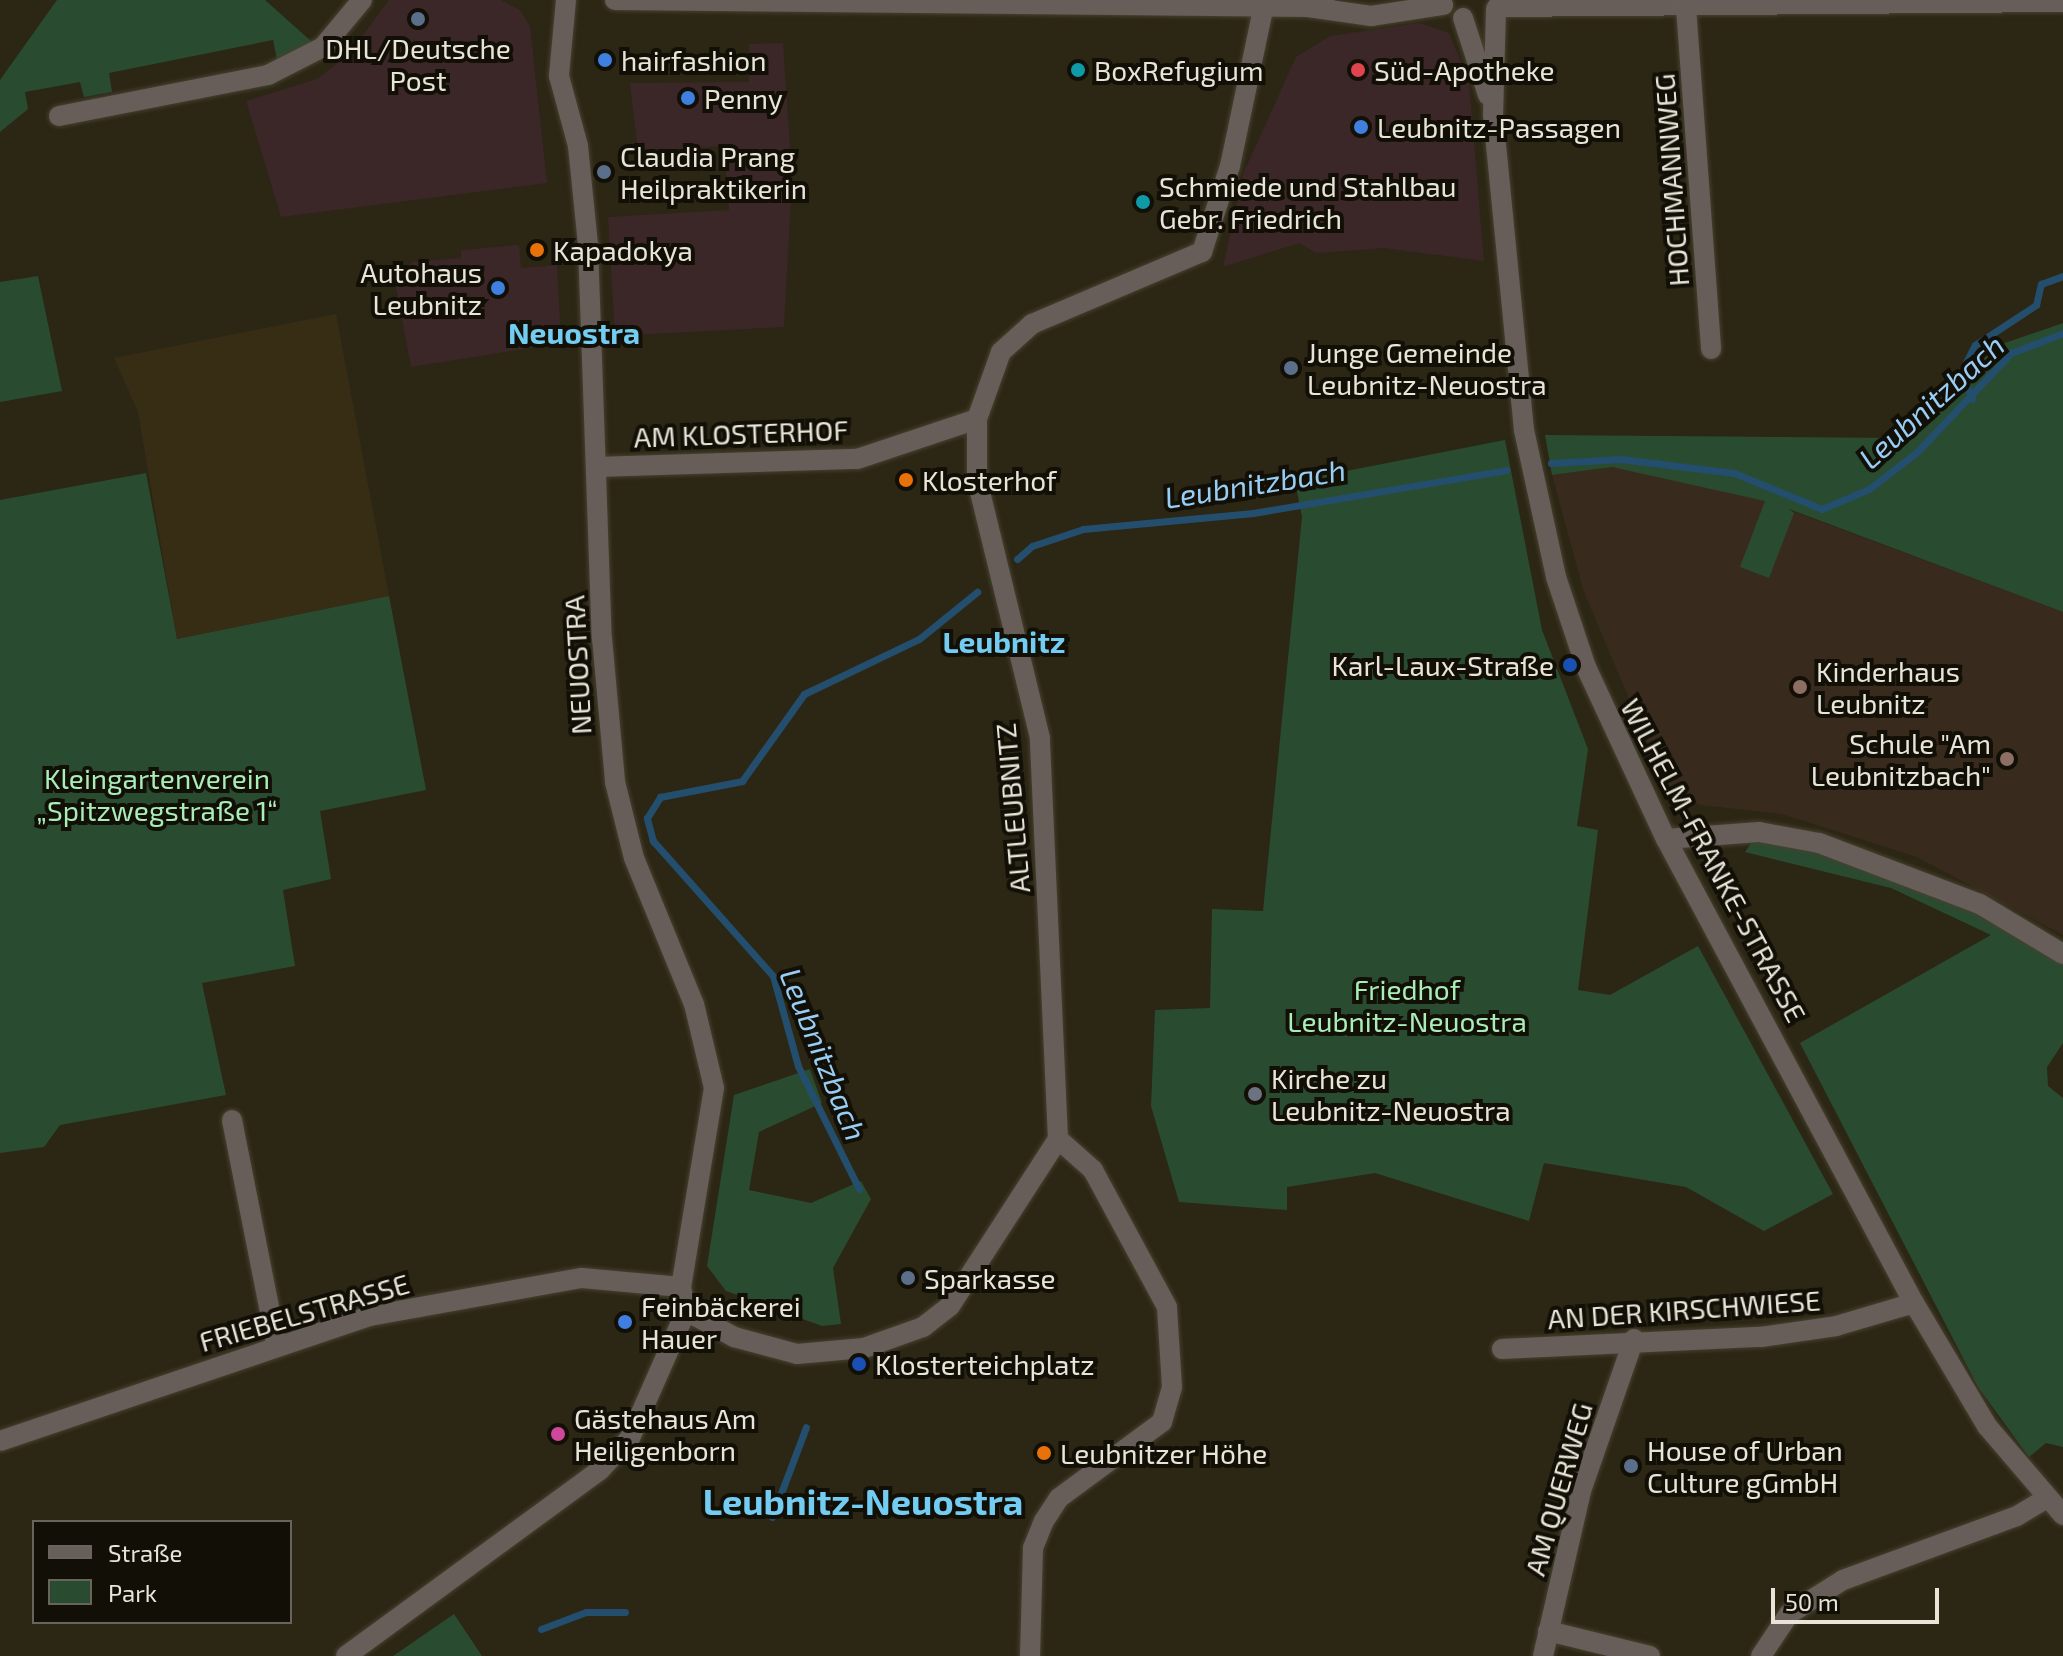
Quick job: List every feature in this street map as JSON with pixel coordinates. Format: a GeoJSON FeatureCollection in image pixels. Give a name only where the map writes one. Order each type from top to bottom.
{"type":"FeatureCollection","features":[{"type":"Feature","properties":{"kind":"street"},"geometry":{"type":"LineString","coordinates":[[59,116],[268,75],[323,47],[362,0]]}},
{"type":"Feature","properties":{"kind":"street","name":"NEUOSTRA"},"geometry":{"type":"LineString","coordinates":[[566,0],[559,76],[582,170],[615,782],[634,858],[711,1059],[711,1121],[681,1287],[686,1311]]}},
{"type":"Feature","properties":{"kind":"street"},"geometry":{"type":"LineString","coordinates":[[615,0],[1316,3],[1371,16],[1442,2],[1463,18],[1498,5],[1586,8],[2063,2]]}},
{"type":"Feature","properties":{"kind":"street"},"geometry":{"type":"LineString","coordinates":[[1563,0],[1586,8]]}},
{"type":"Feature","properties":{"kind":"street","name":"ALTLEUBNITZ"},"geometry":{"type":"LineString","coordinates":[[1058,1139],[1040,738],[977,479],[977,419],[1001,352],[1032,324],[1202,252],[1230,166],[1264,4]]}},
{"type":"Feature","properties":{"kind":"street","name":"WILHELM-FRANKE-STRASSE"},"geometry":{"type":"LineString","coordinates":[[1498,5],[1493,114],[1534,492],[1602,708],[1666,839],[1914,1303],[1987,1426],[2045,1499],[2063,1515]]}},
{"type":"Feature","properties":{"kind":"street","name":"HOCHMANNWEG"},"geometry":{"type":"LineString","coordinates":[[1686,7],[1711,349]]}},
{"type":"Feature","properties":{"kind":"street","name":"WILHELM-FRANKE-STRASSE"},"geometry":{"type":"LineString","coordinates":[[1463,18],[1493,114]]}},
{"type":"Feature","properties":{"kind":"street","name":"AM KLOSTERHOF"},"geometry":{"type":"LineString","coordinates":[[598,467],[857,459],[977,419]]}},
{"type":"Feature","properties":{"kind":"street"},"geometry":{"type":"LineString","coordinates":[[1666,839],[1759,832],[1819,843],[1980,904],[2063,954]]}},
{"type":"Feature","properties":{"kind":"street"},"geometry":{"type":"LineString","coordinates":[[232,1120],[276,1343]]}},
{"type":"Feature","properties":{"kind":"street"},"geometry":{"type":"LineString","coordinates":[[346,1656],[600,1470],[630,1438],[686,1311],[734,1337],[797,1354],[864,1348],[923,1327],[950,1306],[1058,1139],[1093,1170],[1167,1307],[1172,1387],[1162,1422],[1059,1498],[1044,1521],[1033,1548],[1030,1656]]}},
{"type":"Feature","properties":{"kind":"street","name":"FRIEBELSTRASSE"},"geometry":{"type":"LineString","coordinates":[[0,1441],[276,1343],[370,1316],[582,1278],[681,1287]]}},
{"type":"Feature","properties":{"kind":"street","name":"AN DER KIRSCHWIESE"},"geometry":{"type":"LineString","coordinates":[[1502,1349],[1634,1339],[1761,1337],[1836,1326],[1914,1303]]}},
{"type":"Feature","properties":{"kind":"street","name":"AM QUERWEG"},"geometry":{"type":"LineString","coordinates":[[1543,1656],[1581,1491],[1634,1339]]}},
{"type":"Feature","properties":{"kind":"street"},"geometry":{"type":"LineString","coordinates":[[1761,1656],[1789,1614],[1843,1580],[2017,1516],[2045,1499]]}},
{"type":"Feature","properties":{"kind":"street"},"geometry":{"type":"LineString","coordinates":[[1548,1631],[1650,1656]]}},
{"type":"Feature","properties":{"kind":"shaded area"},"geometry":{"type":"Polygon","coordinates":[[[389,0],[501,0],[520,10],[530,26],[547,183],[281,217],[246,101],[317,79],[349,54],[389,0]]]}},
{"type":"Feature","properties":{"kind":"shaded area"},"geometry":{"type":"Polygon","coordinates":[[[1420,23],[1449,33],[1469,82],[1484,261],[1384,248],[1317,253],[1299,243],[1223,267],[1243,174],[1296,57],[1330,36],[1420,23]]]}},
{"type":"Feature","properties":{"kind":"shaded area"},"geometry":{"type":"Polygon","coordinates":[[[783,43],[792,178],[784,327],[615,336],[608,217],[729,210],[724,146],[638,152],[630,83],[749,82],[749,44],[783,43]]]}},
{"type":"Feature","properties":{"kind":"shaded area"},"geometry":{"type":"Polygon","coordinates":[[[519,245],[521,268],[557,265],[561,343],[411,367],[394,276],[413,262],[461,258],[461,250],[519,245]]]}},
{"type":"Feature","properties":{"kind":"shaded area"},"geometry":{"type":"Polygon","coordinates":[[[336,314],[389,596],[177,639],[138,412],[114,358],[336,314]]]}},
{"type":"Feature","properties":{"kind":"shaded area","name":"Kinderhaus Leubnitz"},"geometry":{"type":"Polygon","coordinates":[[[1611,467],[1728,487],[2063,612],[2063,935],[1917,857],[1782,814],[1700,805],[1665,784],[1584,592],[1552,475],[1611,467]]]}},
{"type":"Feature","properties":{"kind":"green space"},"geometry":{"type":"Polygon","coordinates":[[[57,0],[265,0],[312,42],[277,59],[273,40],[109,73],[112,92],[84,97],[80,82],[25,92],[28,109],[0,132],[0,80],[57,0]]]}},
{"type":"Feature","properties":{"kind":"green space"},"geometry":{"type":"Polygon","coordinates":[[[38,276],[62,391],[0,402],[0,282],[38,276]]]}},
{"type":"Feature","properties":{"kind":"green space"},"geometry":{"type":"Polygon","coordinates":[[[2063,323],[2063,612],[1789,509],[1794,513],[1769,578],[1740,567],[1765,501],[1612,467],[1552,475],[1545,435],[1897,438],[1999,345],[2063,323]]]}},
{"type":"Feature","properties":{"kind":"green space","name":"Friedhof Leubnitz-Neuostra"},"geometry":{"type":"Polygon","coordinates":[[[1505,440],[1542,630],[1588,749],[1577,826],[1598,830],[1578,990],[1610,995],[1698,946],[1833,1194],[1764,1231],[1686,1187],[1544,1163],[1529,1221],[1375,1173],[1287,1187],[1287,1210],[1179,1202],[1151,1106],[1155,1010],[1210,1008],[1212,909],[1263,911],[1302,517],[1295,481],[1505,440]]]}},
{"type":"Feature","properties":{"kind":"green space","name":"Kleingartenverein „Spitzwegstraße 1“"},"geometry":{"type":"Polygon","coordinates":[[[146,473],[177,639],[389,596],[426,790],[320,811],[331,879],[283,890],[295,966],[202,983],[226,1095],[60,1125],[44,1147],[0,1153],[0,500],[146,473]]]}},
{"type":"Feature","properties":{"kind":"green space"},"geometry":{"type":"Polygon","coordinates":[[[1759,832],[1916,876],[2063,954],[2063,1043],[2047,1067],[2048,1086],[2063,1098],[2063,1447],[2046,1443],[2029,1457],[1978,1387],[1800,1043],[1991,935],[1891,888],[1745,852],[1759,832]]]}},
{"type":"Feature","properties":{"kind":"green space"},"geometry":{"type":"Polygon","coordinates":[[[810,1069],[822,1103],[759,1132],[749,1190],[811,1203],[861,1181],[871,1199],[833,1268],[841,1324],[822,1326],[726,1291],[707,1266],[734,1095],[810,1069]]]}},
{"type":"Feature","properties":{"kind":"green space"},"geometry":{"type":"Polygon","coordinates":[[[454,1614],[482,1656],[393,1656],[454,1614]]]}},
{"type":"Feature","properties":{"kind":"waterway"},"geometry":{"type":"LineString","coordinates":[[1972,399],[1961,372],[1975,345],[2036,305],[2041,284],[2063,276]]}},
{"type":"Feature","properties":{"kind":"waterway","name":"Leubnitzbach"},"geometry":{"type":"LineString","coordinates":[[1551,463],[1621,459],[1734,473],[1822,509],[1869,489],[1917,452],[2011,353],[2063,333]]}},
{"type":"Feature","properties":{"kind":"waterway","name":"Leubnitzbach"},"geometry":{"type":"LineString","coordinates":[[1017,559],[1032,546],[1083,529],[1253,513],[1506,470]]}},
{"type":"Feature","properties":{"kind":"waterway","name":"Leubnitzbach"},"geometry":{"type":"LineString","coordinates":[[859,1189],[798,1066],[773,976],[653,841],[647,818],[660,797],[742,781],[804,694],[919,639],[977,592]]}},
{"type":"Feature","properties":{"kind":"waterway","name":"Leubnitzbach"},"geometry":{"type":"LineString","coordinates":[[772,1517],[806,1427]]}},
{"type":"Feature","properties":{"kind":"waterway","name":"Leubnitzbach"},"geometry":{"type":"LineString","coordinates":[[541,1629],[586,1612],[625,1612]]}},
{"type":"Feature","properties":{"kind":"place","name":"DHL/Deutsche Post"},"geometry":{"type":"Point","coordinates":[418,19]}},
{"type":"Feature","properties":{"kind":"place","name":"hairfashion"},"geometry":{"type":"Point","coordinates":[605,60]}},
{"type":"Feature","properties":{"kind":"place","name":"BoxRefugium"},"geometry":{"type":"Point","coordinates":[1078,70]}},
{"type":"Feature","properties":{"kind":"place","name":"Süd-Apotheke"},"geometry":{"type":"Point","coordinates":[1358,70]}},
{"type":"Feature","properties":{"kind":"place","name":"Penny"},"geometry":{"type":"Point","coordinates":[688,98]}},
{"type":"Feature","properties":{"kind":"place","name":"Leubnitz-Passagen"},"geometry":{"type":"Point","coordinates":[1361,127]}},
{"type":"Feature","properties":{"kind":"place","name":"Claudia Prang Heilpraktikerin"},"geometry":{"type":"Point","coordinates":[604,172]}},
{"type":"Feature","properties":{"kind":"place","name":"Schmiede und Stahlbau Gebr. Friedrich"},"geometry":{"type":"Point","coordinates":[1143,202]}},
{"type":"Feature","properties":{"kind":"place","name":"Kapadokya"},"geometry":{"type":"Point","coordinates":[537,250]}},
{"type":"Feature","properties":{"kind":"place","name":"Autohaus Leubnitz"},"geometry":{"type":"Point","coordinates":[498,288]}},
{"type":"Feature","properties":{"kind":"place","name":"Junge Gemeinde Leubnitz-Neuostra"},"geometry":{"type":"Point","coordinates":[1291,368]}},
{"type":"Feature","properties":{"kind":"place","name":"Klosterhof"},"geometry":{"type":"Point","coordinates":[906,480]}},
{"type":"Feature","properties":{"kind":"place","name":"Karl-Laux-Straße"},"geometry":{"type":"Point","coordinates":[1570,665]}},
{"type":"Feature","properties":{"kind":"place","name":"Kinderhaus Leubnitz"},"geometry":{"type":"Point","coordinates":[1800,687]}},
{"type":"Feature","properties":{"kind":"place","name":"Schule \"Am Leubnitzbach\""},"geometry":{"type":"Point","coordinates":[2007,759]}},
{"type":"Feature","properties":{"kind":"place","name":"Kirche zu Leubnitz-Neuostra"},"geometry":{"type":"Point","coordinates":[1255,1094]}},
{"type":"Feature","properties":{"kind":"place","name":"Sparkasse"},"geometry":{"type":"Point","coordinates":[908,1278]}},
{"type":"Feature","properties":{"kind":"place","name":"Feinbäckerei Hauer"},"geometry":{"type":"Point","coordinates":[625,1322]}},
{"type":"Feature","properties":{"kind":"place","name":"Klosterteichplatz"},"geometry":{"type":"Point","coordinates":[859,1364]}},
{"type":"Feature","properties":{"kind":"place","name":"Gästehaus Am Heiligenborn"},"geometry":{"type":"Point","coordinates":[558,1434]}},
{"type":"Feature","properties":{"kind":"place","name":"Leubnitzer Höhe"},"geometry":{"type":"Point","coordinates":[1044,1453]}},
{"type":"Feature","properties":{"kind":"place","name":"House of Urban Culture gGmbH"},"geometry":{"type":"Point","coordinates":[1631,1466]}},
{"type":"Feature","properties":{"kind":"district","name":"Neuostra"},"geometry":{"type":"Point","coordinates":[574,332]}},
{"type":"Feature","properties":{"kind":"district","name":"Leubnitz"},"geometry":{"type":"Point","coordinates":[1004,641]}},
{"type":"Feature","properties":{"kind":"district","name":"Leubnitz-Neuostra"},"geometry":{"type":"Point","coordinates":[863,1501]}}]}
